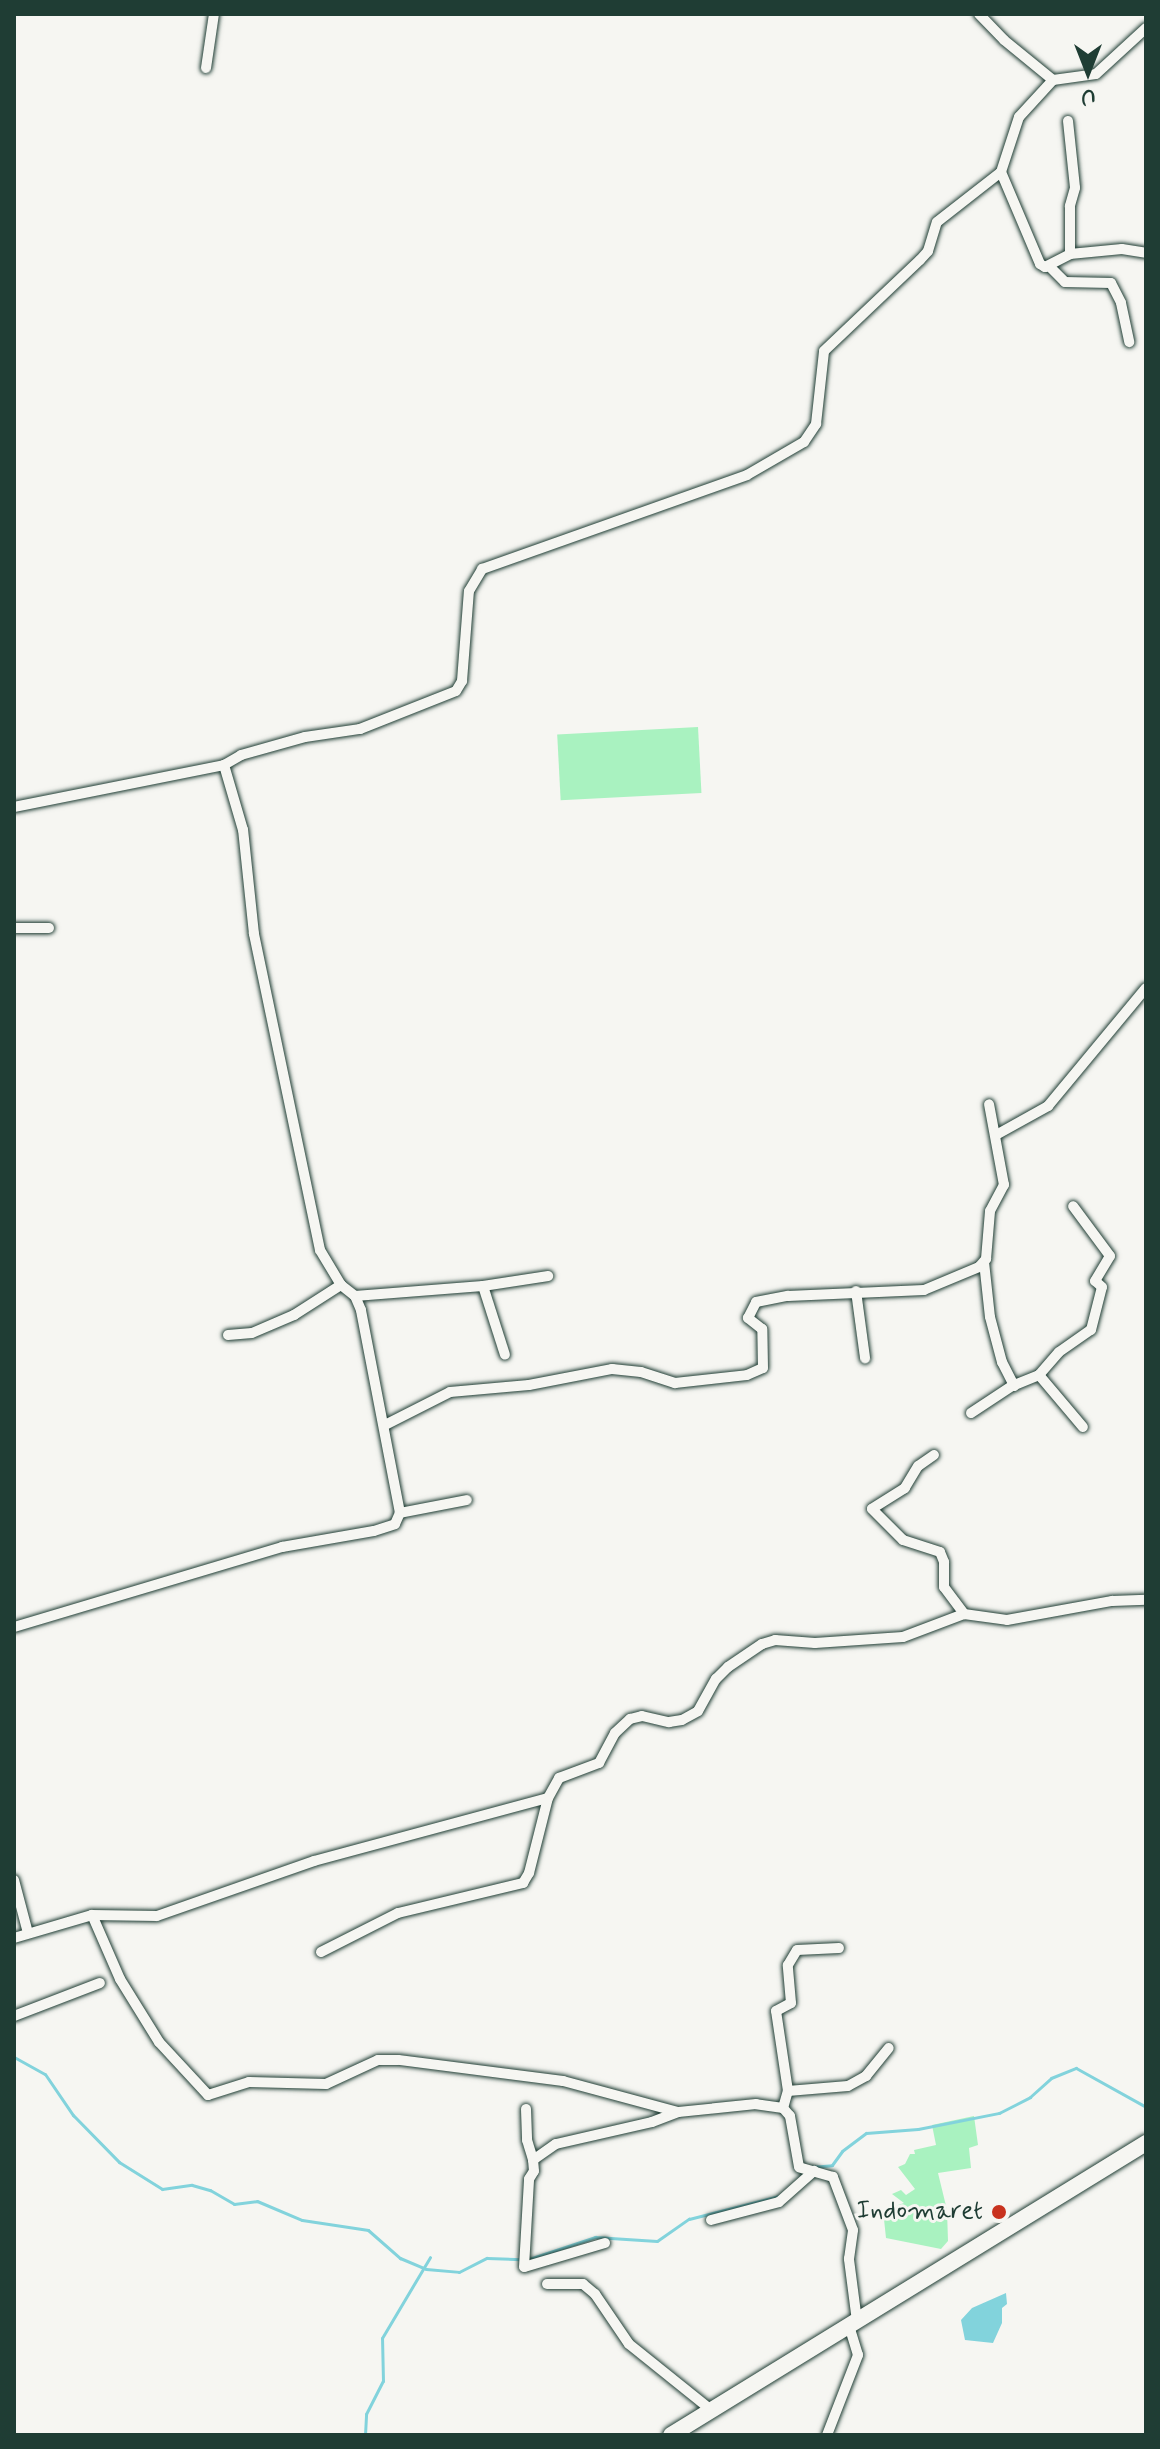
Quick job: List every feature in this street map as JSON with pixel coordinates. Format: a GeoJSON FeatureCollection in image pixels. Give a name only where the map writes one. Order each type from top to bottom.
{"type":"FeatureCollection","features":[{"type":"Feature","properties":{"kind":"main road"},"geometry":{"type":"LineString","coordinates":[[671,2435],[1146,2143]]}},
{"type":"Feature","properties":{"kind":"street"},"geometry":{"type":"LineString","coordinates":[[206,68],[214,14]]}},
{"type":"Feature","properties":{"kind":"street"},"geometry":{"type":"LineString","coordinates":[[979,14],[1004,40],[1053,80]]}},
{"type":"Feature","properties":{"kind":"street"},"geometry":{"type":"LineString","coordinates":[[14,807],[224,765],[241,755],[305,737],[360,729],[456,691],[462,681],[469,591],[482,569],[747,475],[804,442],[816,424],[824,351],[928,251],[937,222],[1001,172],[1019,117],[1053,80],[1096,74],[1146,28]]}},
{"type":"Feature","properties":{"kind":"street"},"geometry":{"type":"LineString","coordinates":[[1068,121],[1075,188],[1070,206],[1070,254]]}},
{"type":"Feature","properties":{"kind":"street"},"geometry":{"type":"LineString","coordinates":[[1001,172],[1040,264],[1050,267],[1065,282],[1111,283],[1121,303],[1129,342]]}},
{"type":"Feature","properties":{"kind":"street"},"geometry":{"type":"LineString","coordinates":[[1050,267],[1070,254],[1122,249],[1146,253]]}},
{"type":"Feature","properties":{"kind":"street"},"geometry":{"type":"LineString","coordinates":[[14,1627],[282,1547],[374,1531],[395,1524],[400,1513],[385,1425],[355,1296],[341,1285],[320,1250],[254,934],[243,830],[224,765]]}},
{"type":"Feature","properties":{"kind":"street"},"geometry":{"type":"LineString","coordinates":[[14,928],[49,928]]}},
{"type":"Feature","properties":{"kind":"street"},"geometry":{"type":"LineString","coordinates":[[996,1135],[1048,1106],[1146,988]]}},
{"type":"Feature","properties":{"kind":"street"},"geometry":{"type":"LineString","coordinates":[[989,1104],[1004,1185],[990,1211],[984,1262],[990,1317],[1002,1362],[1014,1386]]}},
{"type":"Feature","properties":{"kind":"street"},"geometry":{"type":"LineString","coordinates":[[971,1413],[1014,1386],[1039,1375],[1059,1352],[1091,1330],[1102,1287],[1095,1281],[1110,1256],[1073,1206]]}},
{"type":"Feature","properties":{"kind":"street"},"geometry":{"type":"LineString","coordinates":[[385,1425],[429,1399],[450,1392],[529,1385],[612,1369],[641,1372],[675,1383],[747,1375],[763,1368],[762,1329],[748,1318],[756,1302],[788,1296],[856,1291],[924,1290],[956,1279],[984,1262]]}},
{"type":"Feature","properties":{"kind":"street"},"geometry":{"type":"LineString","coordinates":[[355,1296],[483,1286],[548,1276]]}},
{"type":"Feature","properties":{"kind":"street"},"geometry":{"type":"LineString","coordinates":[[228,1335],[252,1333],[294,1315],[341,1285]]}},
{"type":"Feature","properties":{"kind":"street"},"geometry":{"type":"LineString","coordinates":[[483,1286],[505,1355]]}},
{"type":"Feature","properties":{"kind":"street"},"geometry":{"type":"LineString","coordinates":[[856,1291],[865,1358]]}},
{"type":"Feature","properties":{"kind":"street"},"geometry":{"type":"LineString","coordinates":[[1039,1375],[1083,1427]]}},
{"type":"Feature","properties":{"kind":"street"},"geometry":{"type":"LineString","coordinates":[[934,1455],[918,1466],[905,1488],[872,1509],[903,1540],[940,1552],[944,1562],[944,1587],[964,1614]]}},
{"type":"Feature","properties":{"kind":"street"},"geometry":{"type":"LineString","coordinates":[[400,1513],[467,1500]]}},
{"type":"Feature","properties":{"kind":"street"},"geometry":{"type":"LineString","coordinates":[[321,1952],[398,1913],[523,1883],[529,1873],[548,1798],[559,1778],[599,1763],[615,1733],[630,1719],[642,1716],[669,1722],[698,1711],[716,1679],[762,1644],[775,1640],[815,1643],[903,1637],[964,1614],[1007,1620],[1112,1601],[1146,1600]]}},
{"type":"Feature","properties":{"kind":"street"},"geometry":{"type":"LineString","coordinates":[[14,1938],[92,1915],[157,1916],[314,1861],[548,1798]]}},
{"type":"Feature","properties":{"kind":"street"},"geometry":{"type":"LineString","coordinates":[[14,1880],[28,1933]]}},
{"type":"Feature","properties":{"kind":"street"},"geometry":{"type":"LineString","coordinates":[[92,1915],[120,1979],[159,2042],[208,2095],[249,2082],[326,2084],[378,2060],[398,2060],[563,2081],[678,2112]]}},
{"type":"Feature","properties":{"kind":"street"},"geometry":{"type":"LineString","coordinates":[[783,2108],[788,2091],[776,2011],[791,2003],[788,1965],[797,1950],[839,1948]]}},
{"type":"Feature","properties":{"kind":"street"},"geometry":{"type":"LineString","coordinates":[[14,2016],[100,1983]]}},
{"type":"Feature","properties":{"kind":"street"},"geometry":{"type":"LineString","coordinates":[[788,2091],[848,2086],[866,2076],[889,2048]]}},
{"type":"Feature","properties":{"kind":"street"},"geometry":{"type":"LineString","coordinates":[[533,2160],[556,2144],[652,2122],[678,2112],[756,2104],[783,2108],[790,2116],[808,2170]]}},
{"type":"Feature","properties":{"kind":"street"},"geometry":{"type":"LineString","coordinates":[[526,2109],[526,2137],[534,2169],[529,2179],[524,2261],[530,2267],[579,2248],[605,2243]]}},
{"type":"Feature","properties":{"kind":"street"},"geometry":{"type":"LineString","coordinates":[[711,2220],[779,2202],[808,2170]]}},
{"type":"Feature","properties":{"kind":"street"},"geometry":{"type":"LineString","coordinates":[[808,2170],[833,2177],[853,2230],[849,2259],[858,2355],[827,2435]]}},
{"type":"Feature","properties":{"kind":"street"},"geometry":{"type":"LineString","coordinates":[[547,2284],[583,2284],[595,2294],[629,2344],[711,2410]]}},
{"type":"Feature","properties":{"kind":"green space"},"geometry":{"type":"Polygon","coordinates":[[[698,727],[701,793],[561,800],[557,734],[698,727]]]}},
{"type":"Feature","properties":{"kind":"green space"},"geometry":{"type":"Polygon","coordinates":[[[974,2116],[978,2145],[969,2148],[971,2168],[938,2173],[947,2210],[948,2241],[941,2249],[886,2238],[883,2210],[904,2203],[892,2194],[901,2190],[906,2195],[915,2189],[898,2167],[905,2164],[910,2154],[915,2154],[914,2150],[936,2145],[932,2125],[974,2116]]]}},
{"type":"Feature","properties":{"kind":"water"},"geometry":{"type":"Polygon","coordinates":[[[1006,2293],[1007,2304],[1002,2308],[1002,2323],[993,2343],[965,2340],[961,2320],[972,2308],[1006,2293]]]}},
{"type":"Feature","properties":{"kind":"waterway"},"geometry":{"type":"LineString","coordinates":[[14,2057],[45,2074],[73,2115],[119,2162],[162,2189],[192,2185],[210,2190],[234,2204],[257,2201],[302,2220],[368,2230],[400,2258],[426,2269],[459,2272],[487,2258],[521,2259]]}},
{"type":"Feature","properties":{"kind":"waterway"},"geometry":{"type":"LineString","coordinates":[[811,2167],[832,2165],[842,2151],[866,2133],[918,2129],[999,2113],[1030,2097],[1051,2078],[1076,2068],[1146,2107]]}},
{"type":"Feature","properties":{"kind":"waterway"},"geometry":{"type":"LineString","coordinates":[[529,2259],[595,2237],[657,2241],[689,2219],[779,2196]]}},
{"type":"Feature","properties":{"kind":"waterway"},"geometry":{"type":"LineString","coordinates":[[365,2435],[366,2414],[383,2381],[382,2338],[430,2257]]}},
{"type":"Feature","properties":{"kind":"place","name":"Indomaret"},"geometry":{"type":"Point","coordinates":[999,2212]}}]}
